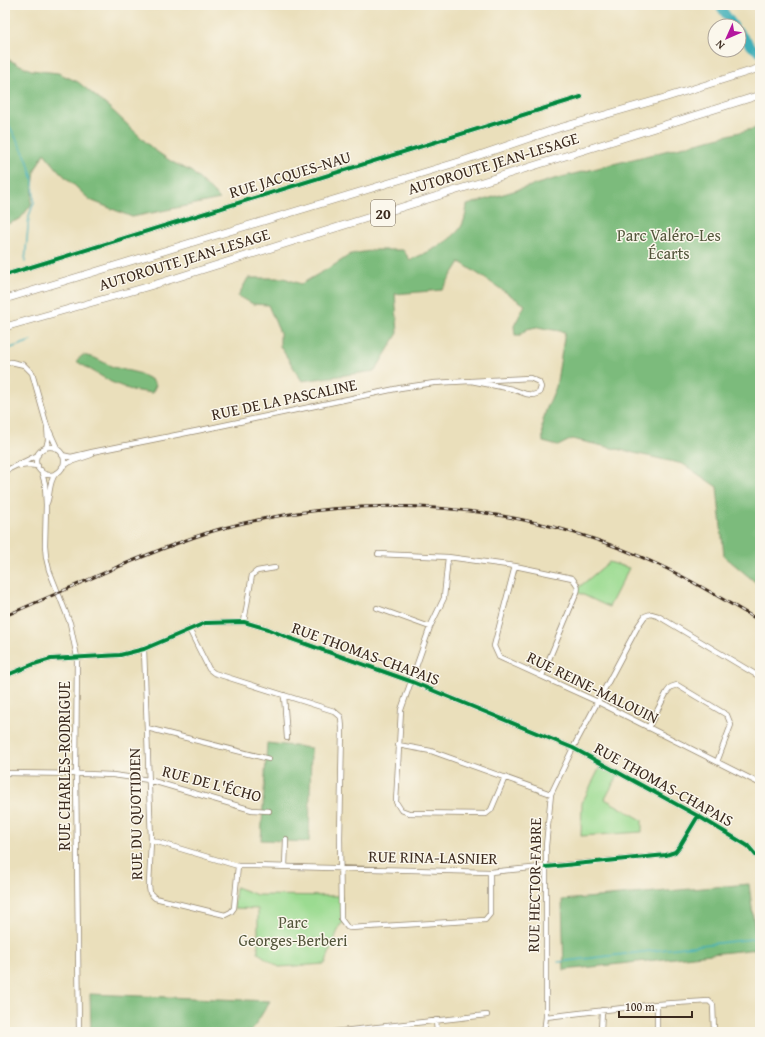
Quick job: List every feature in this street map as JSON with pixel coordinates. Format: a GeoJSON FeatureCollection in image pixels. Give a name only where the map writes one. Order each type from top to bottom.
{"type":"FeatureCollection","features":[{"type":"Feature","properties":{"kind":"highway","name":"AUTOROUTE JEAN-LESAGE"},"geometry":{"type":"LineString","coordinates":[[5,299],[462,161],[559,128],[760,68]]}},
{"type":"Feature","properties":{"kind":"highway","name":"AUTOROUTE JEAN-LESAGE"},"geometry":{"type":"LineString","coordinates":[[5,327],[158,283],[760,95]]}},
{"type":"Feature","properties":{"kind":"street","name":"RUE JACQUES-NAU"},"geometry":{"type":"LineString","coordinates":[[5,275],[581,97]]}},
{"type":"Feature","properties":{"kind":"street"},"geometry":{"type":"LineString","coordinates":[[5,364],[11,362],[24,365],[32,373],[47,426],[64,460],[62,467],[56,473],[48,474],[39,468],[28,465],[14,467]]}},
{"type":"Feature","properties":{"kind":"street","name":"RUE DE LA PASCALINE"},"geometry":{"type":"LineString","coordinates":[[62,455],[71,457],[400,388],[471,381],[530,378],[539,382],[542,387],[539,393],[533,395],[512,389],[471,381]]}},
{"type":"Feature","properties":{"kind":"street"},"geometry":{"type":"LineString","coordinates":[[46,448],[48,440],[47,426]]}},
{"type":"Feature","properties":{"kind":"street"},"geometry":{"type":"LineString","coordinates":[[39,468],[36,461],[41,450],[53,447],[58,450]]}},
{"type":"Feature","properties":{"kind":"street","name":"RUE DE LA PASCALINE"},"geometry":{"type":"LineString","coordinates":[[62,467],[70,462],[104,450]]}},
{"type":"Feature","properties":{"kind":"street"},"geometry":{"type":"LineString","coordinates":[[5,470],[38,455]]}},
{"type":"Feature","properties":{"kind":"street","name":"RUE CHARLES-RODRIGUE"},"geometry":{"type":"LineString","coordinates":[[39,468],[44,484],[46,505],[46,556],[49,570],[70,623],[77,657],[76,773],[79,1032]]}},
{"type":"Feature","properties":{"kind":"street","name":"RUE CHARLES-RODRIGUE"},"geometry":{"type":"LineString","coordinates":[[46,505],[49,498],[51,479],[56,473]]}},
{"type":"Feature","properties":{"kind":"street"},"geometry":{"type":"LineString","coordinates":[[378,554],[448,557],[515,566],[572,578],[577,583],[578,588],[542,676]]}},
{"type":"Feature","properties":{"kind":"street"},"geometry":{"type":"LineString","coordinates":[[448,557],[444,598],[430,627],[401,710],[396,802],[401,810],[408,813],[486,814],[491,810],[505,777]]}},
{"type":"Feature","properties":{"kind":"street","name":"RUE REINE-MALOUIN"},"geometry":{"type":"LineString","coordinates":[[515,566],[494,646],[499,657],[598,702],[757,782],[760,782]]}},
{"type":"Feature","properties":{"kind":"street"},"geometry":{"type":"LineString","coordinates":[[244,622],[252,575],[257,571],[275,568]]}},
{"type":"Feature","properties":{"kind":"street"},"geometry":{"type":"LineString","coordinates":[[377,608],[430,627]]}},
{"type":"Feature","properties":{"kind":"street","name":"RUE HECTOR-FABRE"},"geometry":{"type":"LineString","coordinates":[[544,1032],[546,1017],[546,846],[551,794],[573,748],[638,626],[645,616],[651,614],[658,616],[760,677]]}},
{"type":"Feature","properties":{"kind":"street","name":"RUE THOMAS-CHAPAIS"},"geometry":{"type":"LineString","coordinates":[[5,676],[34,664],[51,659],[120,655],[144,649],[205,623],[244,622],[268,629],[289,638],[410,681],[573,748],[698,816],[748,846],[760,860]]}},
{"type":"Feature","properties":{"kind":"street"},"geometry":{"type":"LineString","coordinates":[[189,629],[209,669],[214,673],[334,711],[342,717],[341,919],[347,927],[485,920],[490,914],[490,872]]}},
{"type":"Feature","properties":{"kind":"street","name":"RUE DU QUOTIDIEN"},"geometry":{"type":"LineString","coordinates":[[144,649],[151,840],[148,886],[150,893],[155,898],[225,916],[234,908],[238,866]]}},
{"type":"Feature","properties":{"kind":"street"},"geometry":{"type":"LineString","coordinates":[[648,728],[667,692],[671,687],[677,685],[727,715],[731,725],[717,762]]}},
{"type":"Feature","properties":{"kind":"street"},"geometry":{"type":"LineString","coordinates":[[284,695],[287,738]]}},
{"type":"Feature","properties":{"kind":"street"},"geometry":{"type":"LineString","coordinates":[[147,728],[269,759]]}},
{"type":"Feature","properties":{"kind":"street"},"geometry":{"type":"LineString","coordinates":[[398,745],[431,751],[551,794]]}},
{"type":"Feature","properties":{"kind":"street","name":"RUE DE L'ÉCHO"},"geometry":{"type":"LineString","coordinates":[[5,773],[76,773],[113,775],[149,780],[252,810],[269,811]]}},
{"type":"Feature","properties":{"kind":"street","name":"RUE RINA-LASNIER"},"geometry":{"type":"LineString","coordinates":[[151,840],[238,866],[490,872],[666,855],[675,852],[680,846],[698,816]]}},
{"type":"Feature","properties":{"kind":"street"},"geometry":{"type":"LineString","coordinates":[[285,867],[286,839]]}},
{"type":"Feature","properties":{"kind":"street"},"geometry":{"type":"LineString","coordinates":[[546,1017],[657,1004],[709,1001],[713,1005],[714,1032]]}},
{"type":"Feature","properties":{"kind":"street"},"geometry":{"type":"LineString","coordinates":[[657,1004],[657,1032]]}},
{"type":"Feature","properties":{"kind":"street"},"geometry":{"type":"LineString","coordinates":[[601,1032],[602,1010]]}},
{"type":"Feature","properties":{"kind":"street"},"geometry":{"type":"LineString","coordinates":[[333,1032],[487,1015]]}},
{"type":"Feature","properties":{"kind":"street"},"geometry":{"type":"LineString","coordinates":[[436,1020],[436,1032]]}},
{"type":"Feature","properties":{"kind":"green space"},"geometry":{"type":"Polygon","coordinates":[[[5,54],[9,60],[31,70],[58,73],[78,82],[111,109],[153,149],[172,162],[192,172],[220,199],[132,217],[90,200],[59,171],[44,153],[35,170],[31,205],[20,219],[5,225],[5,54]]]}},
{"type":"Feature","properties":{"kind":"green space","name":"Parc Valéro-Les Écarts"},"geometry":{"type":"Polygon","coordinates":[[[760,127],[760,586],[724,556],[717,487],[683,464],[572,439],[558,446],[543,442],[542,424],[546,410],[556,387],[565,332],[537,327],[527,329],[520,335],[515,335],[514,326],[525,305],[460,262],[442,290],[395,294],[398,333],[375,371],[302,381],[280,346],[280,333],[268,305],[253,304],[238,296],[248,278],[284,278],[301,284],[351,254],[376,250],[403,250],[410,260],[435,248],[452,237],[463,223],[467,205],[554,179],[760,127]]]}},
{"type":"Feature","properties":{"kind":"green space"},"geometry":{"type":"Polygon","coordinates":[[[83,355],[95,358],[113,367],[138,373],[152,380],[156,385],[152,393],[131,390],[111,382],[76,361],[83,355]]]}},
{"type":"Feature","properties":{"kind":"green space"},"geometry":{"type":"Polygon","coordinates":[[[609,562],[629,568],[609,607],[577,592],[578,588],[609,562]]]}},
{"type":"Feature","properties":{"kind":"green space"},"geometry":{"type":"Polygon","coordinates":[[[267,743],[311,748],[309,842],[261,840],[267,743]]]}},
{"type":"Feature","properties":{"kind":"green space"},"geometry":{"type":"Polygon","coordinates":[[[602,763],[619,773],[605,799],[642,820],[642,832],[581,836],[582,803],[602,763]]]}},
{"type":"Feature","properties":{"kind":"green space"},"geometry":{"type":"Polygon","coordinates":[[[749,884],[757,949],[564,970],[562,900],[749,884]]]}},
{"type":"Feature","properties":{"kind":"green space","name":"Parc Georges-Berberi"},"geometry":{"type":"Polygon","coordinates":[[[236,887],[257,895],[341,896],[343,923],[340,925],[325,964],[279,967],[258,953],[258,909],[234,908],[236,887]]]}},
{"type":"Feature","properties":{"kind":"green space"},"geometry":{"type":"Polygon","coordinates":[[[90,994],[270,1001],[251,1032],[91,1032],[90,994]]]}},
{"type":"Feature","properties":{"kind":"waterway"},"geometry":{"type":"LineString","coordinates":[[719,5],[728,18]]}},
{"type":"Feature","properties":{"kind":"waterway"},"geometry":{"type":"LineString","coordinates":[[747,41],[760,53]]}},
{"type":"Feature","properties":{"kind":"waterway"},"geometry":{"type":"LineString","coordinates":[[5,107],[9,125],[27,159],[33,180],[34,202],[29,216],[25,262]]}},
{"type":"Feature","properties":{"kind":"waterway"},"geometry":{"type":"LineString","coordinates":[[5,350],[31,341]]}},
{"type":"Feature","properties":{"kind":"waterway"},"geometry":{"type":"LineString","coordinates":[[558,962],[760,938]]}},
{"type":"Feature","properties":{"kind":"railway"},"geometry":{"type":"LineString","coordinates":[[5,616],[154,552],[193,537],[220,529],[275,517],[330,509],[386,506],[442,508],[498,515],[553,527],[607,543],[672,571],[760,621]]}},
{"type":"Feature","properties":{"kind":"cycle path"},"geometry":{"type":"LineString","coordinates":[[5,275],[581,97]]}},
{"type":"Feature","properties":{"kind":"cycle path"},"geometry":{"type":"LineString","coordinates":[[5,676],[34,664],[51,659],[120,655],[144,649],[205,623],[244,622],[268,629],[289,638],[410,681],[573,748],[698,816],[748,846],[760,860]]}},
{"type":"Feature","properties":{"kind":"cycle path"},"geometry":{"type":"LineString","coordinates":[[546,867],[666,855],[675,852],[698,816]]}}]}
